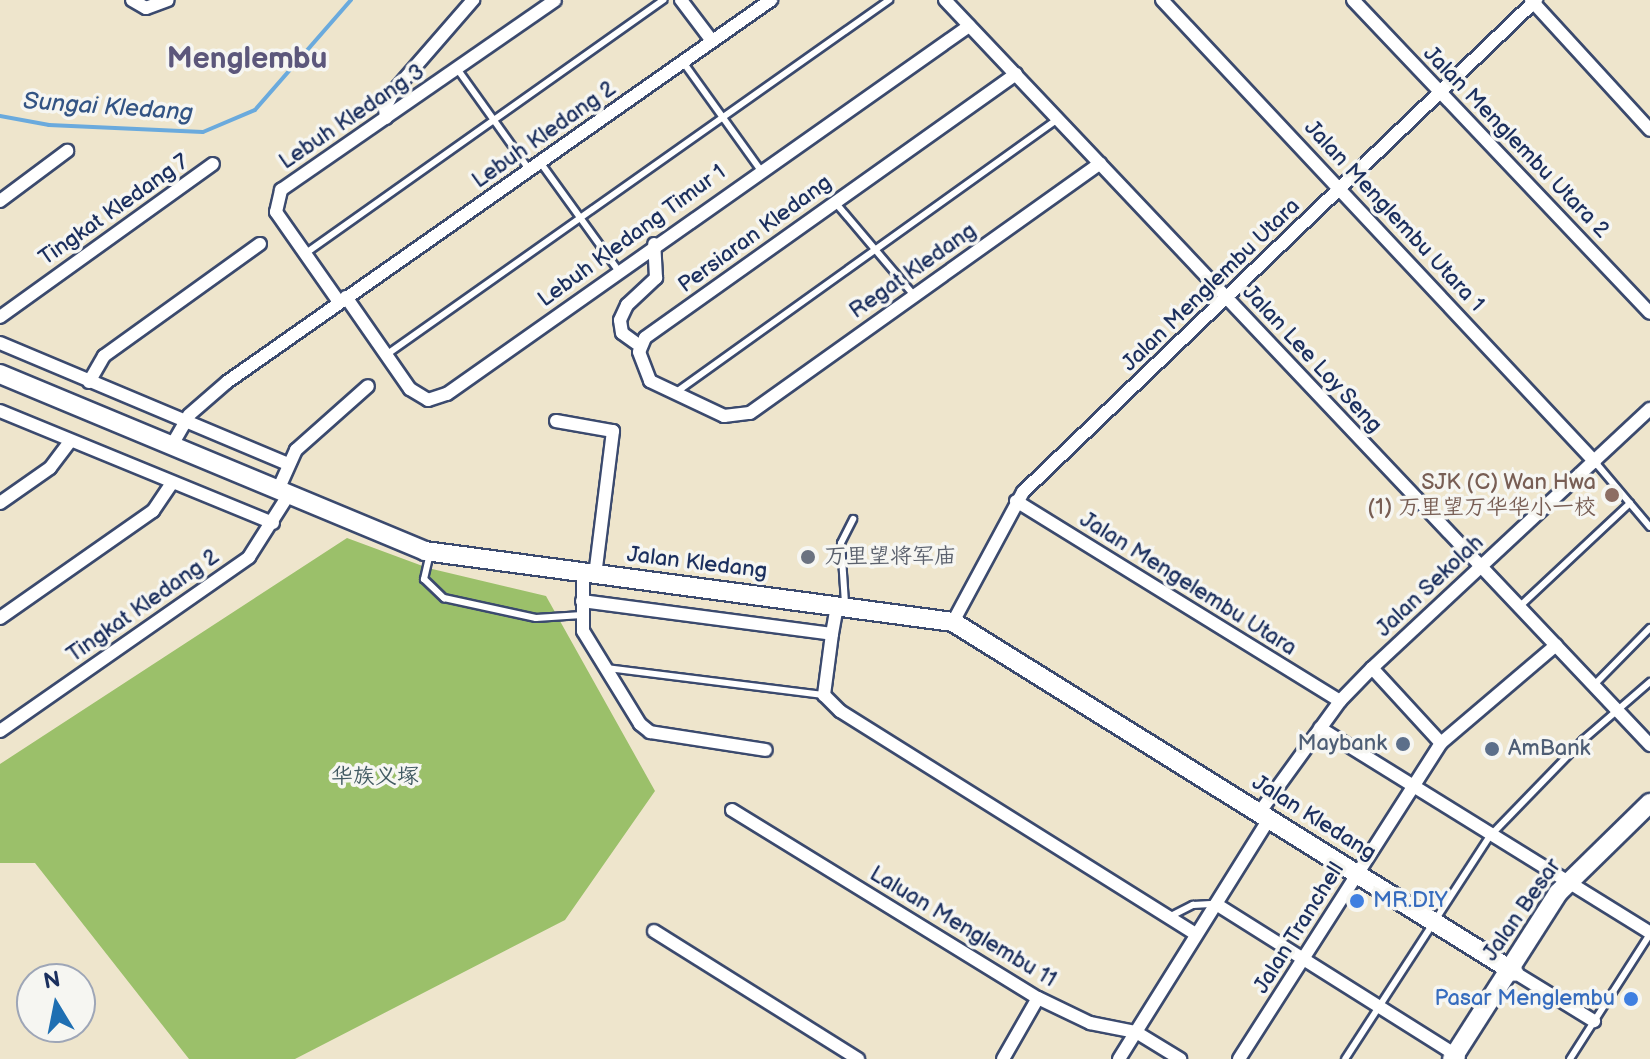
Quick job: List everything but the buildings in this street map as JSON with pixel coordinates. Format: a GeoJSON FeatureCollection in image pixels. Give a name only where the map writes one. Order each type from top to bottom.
{"type":"FeatureCollection","features":[{"type":"Feature","properties":{"kind":"main road","name":"Jalan Kledang"},"geometry":{"type":"LineString","coordinates":[[0,374],[430,552],[953,622],[1357,874],[1435,919],[1512,970]]}},
{"type":"Feature","properties":{"kind":"main road","name":"Jalan Besar"},"geometry":{"type":"LineString","coordinates":[[1457,1058],[1512,970],[1571,885],[1650,803]]}},
{"type":"Feature","properties":{"kind":"main road","name":"Jalan Besar"},"geometry":{"type":"LineString","coordinates":[[1571,885],[1650,813]]}},
{"type":"Feature","properties":{"kind":"street"},"geometry":{"type":"LineString","coordinates":[[133,2],[146,8],[168,0]]}},
{"type":"Feature","properties":{"kind":"street"},"geometry":{"type":"LineString","coordinates":[[386,118],[385,108],[394,91],[473,0]]}},
{"type":"Feature","properties":{"kind":"street","name":"Lebuh Kledang 3"},"geometry":{"type":"LineString","coordinates":[[342,300],[276,212],[275,200],[281,190],[555,0]]}},
{"type":"Feature","properties":{"kind":"street"},"geometry":{"type":"LineString","coordinates":[[681,0],[712,41]]}},
{"type":"Feature","properties":{"kind":"street","name":"Lebuh Kledang 2"},"geometry":{"type":"LineString","coordinates":[[172,445],[184,423],[218,389],[771,0]]}},
{"type":"Feature","properties":{"kind":"street","name":"Jalan Lee Loy Seng"},"geometry":{"type":"LineString","coordinates":[[945,0],[1650,745]]}},
{"type":"Feature","properties":{"kind":"street","name":"Jalan Menglembu Utara 1"},"geometry":{"type":"LineString","coordinates":[[1162,0],[1341,187],[1595,462]]}},
{"type":"Feature","properties":{"kind":"street","name":"Jalan Menglembu Utara 2"},"geometry":{"type":"LineString","coordinates":[[1353,0],[1650,313]]}},
{"type":"Feature","properties":{"kind":"street"},"geometry":{"type":"LineString","coordinates":[[1534,1],[1650,130]]}},
{"type":"Feature","properties":{"kind":"street","name":"Jalan Menglembu Utara"},"geometry":{"type":"LineString","coordinates":[[953,622],[1016,501],[1534,1]]}},
{"type":"Feature","properties":{"kind":"street","name":"Lebuh Kledang Timur 1"},"geometry":{"type":"LineString","coordinates":[[342,300],[410,389],[428,400],[447,394],[760,169],[969,26]]}},
{"type":"Feature","properties":{"kind":"street","name":"Persiaran Kledang"},"geometry":{"type":"LineString","coordinates":[[640,346],[654,331],[1016,74]]}},
{"type":"Feature","properties":{"kind":"street"},"geometry":{"type":"LineString","coordinates":[[0,201],[67,151]]}},
{"type":"Feature","properties":{"kind":"street","name":"Regat Kledang"},"geometry":{"type":"LineString","coordinates":[[672,395],[724,416],[750,413],[1100,163]]}},
{"type":"Feature","properties":{"kind":"street","name":"Tingkat Kledang 7"},"geometry":{"type":"LineString","coordinates":[[0,317],[213,164]]}},
{"type":"Feature","properties":{"kind":"street"},"geometry":{"type":"LineString","coordinates":[[89,382],[104,356],[260,244]]}},
{"type":"Feature","properties":{"kind":"street"},"geometry":{"type":"LineString","coordinates":[[654,244],[656,278],[627,305],[620,320],[622,333],[640,346],[650,381],[672,395]]}},
{"type":"Feature","properties":{"kind":"street"},"geometry":{"type":"LineString","coordinates":[[0,343],[184,423],[288,464]]}},
{"type":"Feature","properties":{"kind":"street","name":"Tingkat Kledang 2"},"geometry":{"type":"LineString","coordinates":[[0,731],[249,557],[273,523],[284,492],[288,464],[310,435],[368,386]]}},
{"type":"Feature","properties":{"kind":"street","name":"Jalan Sekolah"},"geometry":{"type":"LineString","coordinates":[[1119,1059],[1216,904],[1264,816],[1340,701],[1650,409]]}},
{"type":"Feature","properties":{"kind":"street"},"geometry":{"type":"LineString","coordinates":[[0,411],[273,523]]}},
{"type":"Feature","properties":{"kind":"street"},"geometry":{"type":"LineString","coordinates":[[556,421],[613,431],[582,615],[583,631],[628,712],[650,732],[766,750]]}},
{"type":"Feature","properties":{"kind":"street"},"geometry":{"type":"LineString","coordinates":[[0,503],[50,468],[70,441]]}},
{"type":"Feature","properties":{"kind":"street"},"geometry":{"type":"LineString","coordinates":[[0,618],[153,511],[172,483]]}},
{"type":"Feature","properties":{"kind":"street","name":"Jalan Mengelembu Utara"},"geometry":{"type":"LineString","coordinates":[[1016,501],[1340,701]]}},
{"type":"Feature","properties":{"kind":"street"},"geometry":{"type":"LineString","coordinates":[[582,601],[832,634]]}},
{"type":"Feature","properties":{"kind":"street"},"geometry":{"type":"LineString","coordinates":[[841,606],[832,634],[824,695],[854,722],[1196,934]]}},
{"type":"Feature","properties":{"kind":"street","name":"Jalan Tranchell"},"geometry":{"type":"LineString","coordinates":[[1239,1059],[1441,743],[1556,645]]}},
{"type":"Feature","properties":{"kind":"street"},"geometry":{"type":"LineString","coordinates":[[1372,668],[1441,743]]}},
{"type":"Feature","properties":{"kind":"street"},"geometry":{"type":"LineString","coordinates":[[1320,728],[1412,788],[1650,933]]}},
{"type":"Feature","properties":{"kind":"street","name":"Laluan Menglembu 11"},"geometry":{"type":"LineString","coordinates":[[732,810],[1038,998],[1090,1023],[1136,1032],[1180,1059]]}},
{"type":"Feature","properties":{"kind":"street"},"geometry":{"type":"LineString","coordinates":[[1216,904],[1304,957],[1457,1058]]}},
{"type":"Feature","properties":{"kind":"street"},"geometry":{"type":"LineString","coordinates":[[654,931],[858,1059]]}},
{"type":"Feature","properties":{"kind":"street"},"geometry":{"type":"LineString","coordinates":[[1512,970],[1594,1021]]}},
{"type":"Feature","properties":{"kind":"street"},"geometry":{"type":"LineString","coordinates":[[1003,1059],[1038,998]]}},
{"type":"Feature","properties":{"kind":"street"},"geometry":{"type":"LineString","coordinates":[[829,1059],[838,1046]]}},
{"type":"Feature","properties":{"kind":"lane"},"geometry":{"type":"LineString","coordinates":[[306,253],[663,0]]}},
{"type":"Feature","properties":{"kind":"lane"},"geometry":{"type":"LineString","coordinates":[[386,355],[721,115],[889,0]]}},
{"type":"Feature","properties":{"kind":"lane"},"geometry":{"type":"LineString","coordinates":[[683,62],[760,169]]}},
{"type":"Feature","properties":{"kind":"lane"},"geometry":{"type":"LineString","coordinates":[[458,70],[494,119],[579,217],[618,270]]}},
{"type":"Feature","properties":{"kind":"lane"},"geometry":{"type":"LineString","coordinates":[[672,395],[1059,118]]}},
{"type":"Feature","properties":{"kind":"lane"},"geometry":{"type":"LineString","coordinates":[[834,201],[913,294]]}},
{"type":"Feature","properties":{"kind":"lane"},"geometry":{"type":"LineString","coordinates":[[1595,462],[1650,527]]}},
{"type":"Feature","properties":{"kind":"lane"},"geometry":{"type":"LineString","coordinates":[[1519,607],[1630,503]]}},
{"type":"Feature","properties":{"kind":"lane"},"geometry":{"type":"LineString","coordinates":[[841,606],[841,543],[853,519]]}},
{"type":"Feature","properties":{"kind":"lane"},"geometry":{"type":"LineString","coordinates":[[430,552],[424,579],[444,598],[536,618],[582,615]]}},
{"type":"Feature","properties":{"kind":"lane"},"geometry":{"type":"LineString","coordinates":[[1594,685],[1650,628]]}},
{"type":"Feature","properties":{"kind":"lane"},"geometry":{"type":"LineString","coordinates":[[603,669],[617,666],[824,695]]}},
{"type":"Feature","properties":{"kind":"lane"},"geometry":{"type":"LineString","coordinates":[[1345,1059],[1490,836],[1650,682]]}},
{"type":"Feature","properties":{"kind":"lane"},"geometry":{"type":"LineString","coordinates":[[1169,917],[1193,905],[1216,904]]}},
{"type":"Feature","properties":{"kind":"lane"},"geometry":{"type":"LineString","coordinates":[[1570,1059],[1650,933]]}},
{"type":"Feature","properties":{"kind":"green space","name":"华族义塚"},"geometry":{"type":"Polygon","coordinates":[[[347,538],[428,568],[546,596],[655,791],[565,920],[295,1059],[189,1059],[35,863],[0,863],[0,764],[347,538]]]}},
{"type":"Feature","properties":{"kind":"waterway","name":"Sungai Kledang"},"geometry":{"type":"LineString","coordinates":[[0,116],[49,125],[203,132],[255,110],[351,0]]}},
{"type":"Feature","properties":{"kind":"place","name":"SJK (C) Wan Hwa (1) 万里望万华华小一校"},"geometry":{"type":"Point","coordinates":[1612,495]}},
{"type":"Feature","properties":{"kind":"place","name":"万里望将军庙"},"geometry":{"type":"Point","coordinates":[808,557]}},
{"type":"Feature","properties":{"kind":"place","name":"Maybank"},"geometry":{"type":"Point","coordinates":[1403,744]}},
{"type":"Feature","properties":{"kind":"place","name":"AmBank"},"geometry":{"type":"Point","coordinates":[1492,749]}},
{"type":"Feature","properties":{"kind":"place","name":"MR.DIY"},"geometry":{"type":"Point","coordinates":[1357,901]}},
{"type":"Feature","properties":{"kind":"place","name":"Pasar Menglembu"},"geometry":{"type":"Point","coordinates":[1631,999]}},
{"type":"Feature","properties":{"kind":"district","name":"Menglembu"},"geometry":{"type":"Point","coordinates":[247,59]}}]}
